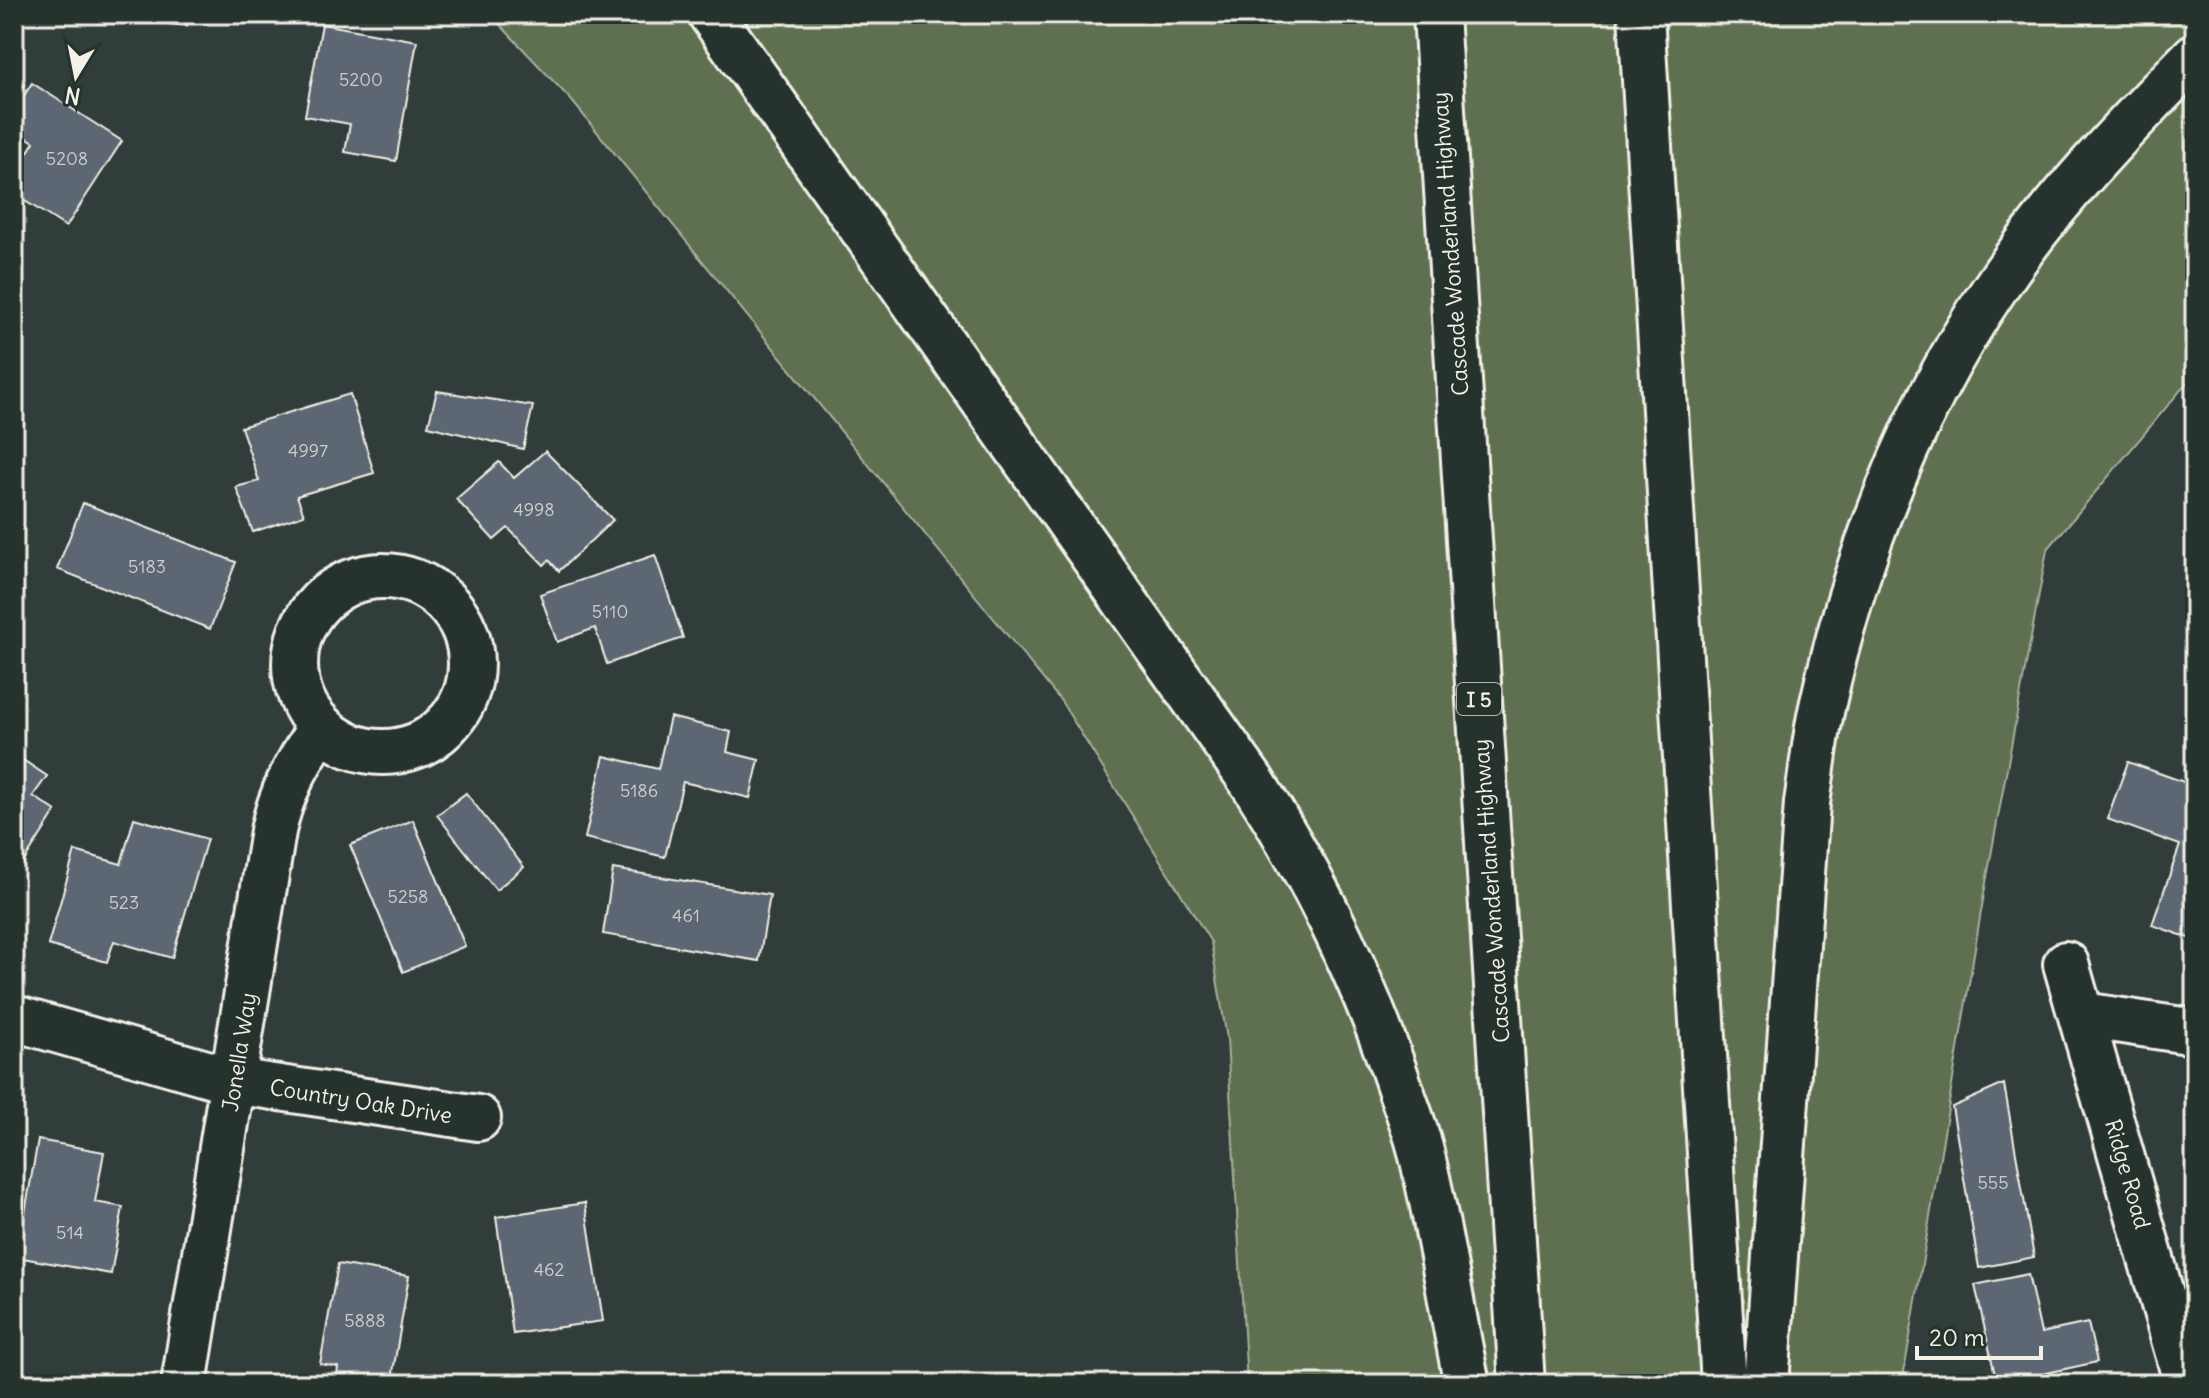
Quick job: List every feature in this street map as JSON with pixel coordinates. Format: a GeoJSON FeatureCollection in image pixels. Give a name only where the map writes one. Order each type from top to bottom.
{"type":"FeatureCollection","features":[{"type":"Feature","properties":{"kind":"main road"},"geometry":{"type":"LineString","coordinates":[[711,14],[1244,770],[1291,843],[1331,915],[1390,1059],[1416,1137],[1467,1384]]}},
{"type":"Feature","properties":{"kind":"main road","name":"Cascade Wonderland Highway"},"geometry":{"type":"LineString","coordinates":[[1436,14],[1522,1384]]}},
{"type":"Feature","properties":{"kind":"main road"},"geometry":{"type":"LineString","coordinates":[[1641,14],[1724,1384]]}},
{"type":"Feature","properties":{"kind":"main road"},"geometry":{"type":"LineString","coordinates":[[1766,1384],[1807,803],[1822,709],[1850,598],[1887,494],[1917,426],[1949,364],[1997,285],[2058,203],[2111,142],[2195,56]]}},
{"type":"Feature","properties":{"kind":"main road"},"geometry":{"type":"LineString","coordinates":[[375,576],[404,578],[431,589],[453,608],[467,634],[472,663],[467,692],[453,718],[431,738],[404,749],[375,752],[346,744],[320,729],[305,705],[296,677],[296,649],[306,621],[324,598],[361,579],[375,576]]}},
{"type":"Feature","properties":{"kind":"main road","name":"Jonella Way"},"geometry":{"type":"LineString","coordinates":[[184,1384],[278,806],[288,781],[320,729]]}},
{"type":"Feature","properties":{"kind":"main road","name":"Ridge Road"},"geometry":{"type":"LineString","coordinates":[[2066,964],[2187,1384]]}},
{"type":"Feature","properties":{"kind":"main road"},"geometry":{"type":"LineString","coordinates":[[2083,1015],[2195,1032]]}},
{"type":"Feature","properties":{"kind":"main road","name":"Country Oak Drive"},"geometry":{"type":"LineString","coordinates":[[14,1018],[234,1081],[478,1118]]}},
{"type":"Feature","properties":{"kind":"green space"},"geometry":{"type":"Polygon","coordinates":[[[490,14],[2195,14],[2195,373],[2047,550],[1985,888],[1902,1384],[1247,1384],[1227,1039],[1211,942],[1061,701],[572,101],[490,14]]]}},
{"type":"Feature","properties":{"kind":"building"},"geometry":{"type":"Polygon","coordinates":[[[77,14],[188,14],[187,26],[77,14]]]}},
{"type":"Feature","properties":{"kind":"building"},"geometry":{"type":"Polygon","coordinates":[[[322,24],[417,41],[396,161],[345,152],[350,124],[305,116],[322,24]]]}},
{"type":"Feature","properties":{"kind":"building"},"geometry":{"type":"Polygon","coordinates":[[[32,83],[122,141],[66,227],[14,194],[14,174],[34,142],[14,129],[14,111],[32,83]]]}},
{"type":"Feature","properties":{"kind":"building"},"geometry":{"type":"Polygon","coordinates":[[[437,391],[533,406],[523,449],[428,426],[437,391]]]}},
{"type":"Feature","properties":{"kind":"building"},"geometry":{"type":"Polygon","coordinates":[[[350,394],[374,473],[297,496],[304,515],[253,532],[236,487],[259,481],[241,427],[350,394]]]}},
{"type":"Feature","properties":{"kind":"building"},"geometry":{"type":"Polygon","coordinates":[[[545,451],[613,520],[559,571],[549,560],[544,565],[508,528],[494,540],[456,499],[499,462],[514,478],[545,451]]]}},
{"type":"Feature","properties":{"kind":"building"},"geometry":{"type":"Polygon","coordinates":[[[83,503],[236,562],[210,629],[57,569],[83,503]]]}},
{"type":"Feature","properties":{"kind":"building"},"geometry":{"type":"Polygon","coordinates":[[[655,555],[683,638],[607,664],[595,628],[557,642],[540,594],[655,555]]]}},
{"type":"Feature","properties":{"kind":"building"},"geometry":{"type":"Polygon","coordinates":[[[670,717],[731,732],[727,752],[759,760],[750,798],[683,782],[665,857],[585,838],[604,756],[658,769],[670,717]]]}},
{"type":"Feature","properties":{"kind":"building"},"geometry":{"type":"Polygon","coordinates":[[[14,754],[47,776],[33,796],[56,811],[14,877],[14,754]]]}},
{"type":"Feature","properties":{"kind":"building"},"geometry":{"type":"Polygon","coordinates":[[[2128,762],[2195,786],[2190,812],[2195,813],[2195,940],[2152,925],[2180,845],[2107,819],[2128,762]]]}},
{"type":"Feature","properties":{"kind":"building"},"geometry":{"type":"Polygon","coordinates":[[[466,793],[524,867],[496,890],[437,815],[466,793]]]}},
{"type":"Feature","properties":{"kind":"building"},"geometry":{"type":"Polygon","coordinates":[[[134,818],[207,839],[172,958],[114,941],[107,962],[48,945],[75,851],[121,864],[134,818]]]}},
{"type":"Feature","properties":{"kind":"building"},"geometry":{"type":"Polygon","coordinates":[[[413,820],[465,946],[403,972],[350,845],[413,820]]]}},
{"type":"Feature","properties":{"kind":"building"},"geometry":{"type":"Polygon","coordinates":[[[613,869],[770,895],[759,961],[603,934],[613,869]]]}},
{"type":"Feature","properties":{"kind":"building"},"geometry":{"type":"Polygon","coordinates":[[[2004,1084],[2034,1257],[1979,1268],[1952,1107],[2004,1084]]]}},
{"type":"Feature","properties":{"kind":"building"},"geometry":{"type":"Polygon","coordinates":[[[38,1140],[104,1152],[95,1202],[123,1207],[111,1274],[17,1257],[38,1140]]]}},
{"type":"Feature","properties":{"kind":"building"},"geometry":{"type":"Polygon","coordinates":[[[585,1203],[603,1321],[513,1334],[496,1217],[585,1203]]]}},
{"type":"Feature","properties":{"kind":"building"},"geometry":{"type":"Polygon","coordinates":[[[338,1264],[409,1276],[391,1384],[336,1384],[338,1367],[320,1364],[338,1264]]]}},
{"type":"Feature","properties":{"kind":"building"},"geometry":{"type":"Polygon","coordinates":[[[2028,1274],[2041,1333],[2088,1323],[2097,1362],[1997,1384],[1975,1285],[2028,1274]]]}},
{"type":"Feature","properties":{"kind":"building"},"geometry":{"type":"Polygon","coordinates":[[[14,1373],[73,1382],[14,1384],[14,1373]]]}}]}
